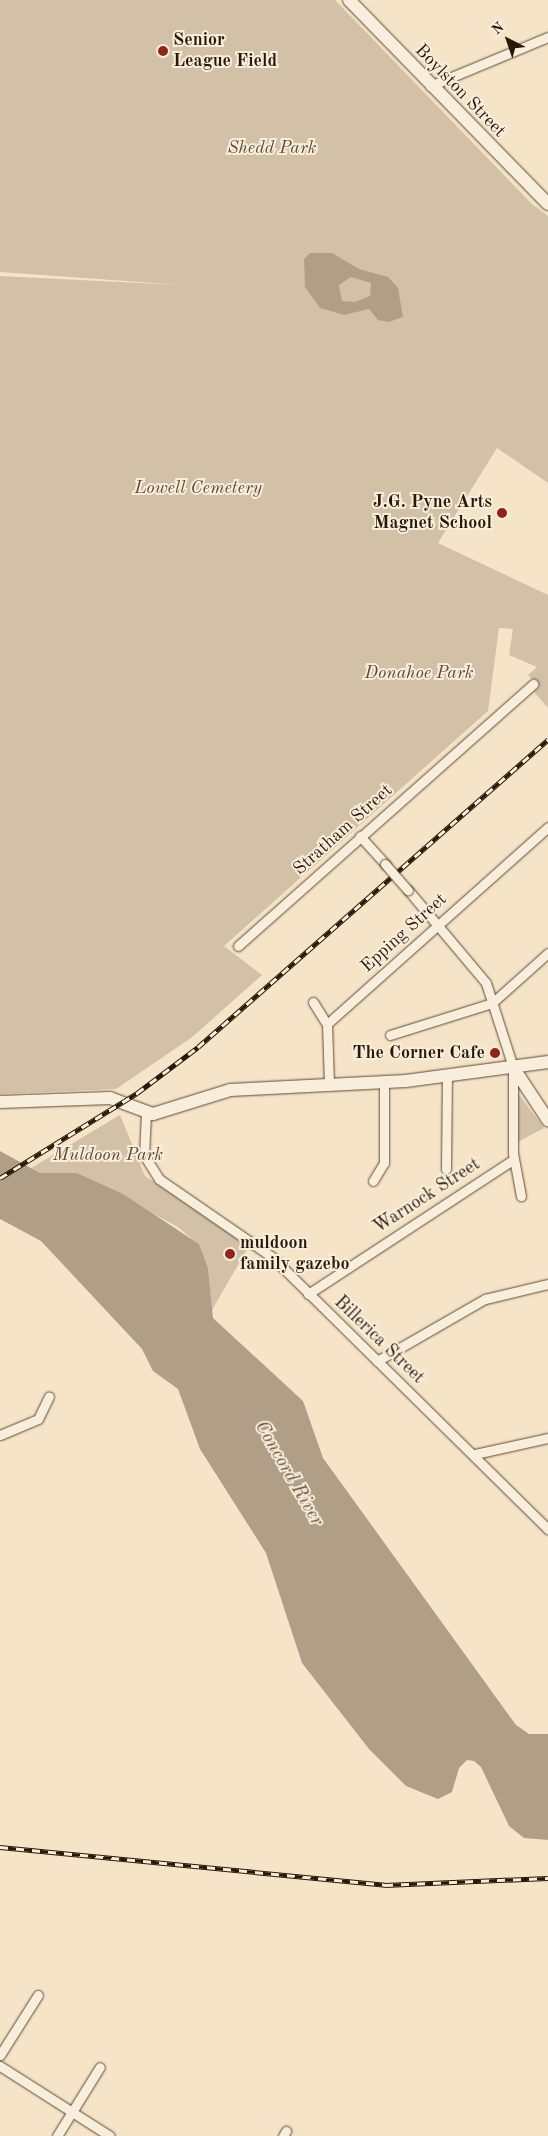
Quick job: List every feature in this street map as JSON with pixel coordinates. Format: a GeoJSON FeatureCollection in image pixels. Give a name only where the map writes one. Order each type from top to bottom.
{"type":"FeatureCollection","features":[{"type":"Feature","properties":{"kind":"main road","name":"Boylston Street"},"geometry":{"type":"LineString","coordinates":[[349,0],[430,86],[548,204]]}},
{"type":"Feature","properties":{"kind":"main road"},"geometry":{"type":"LineString","coordinates":[[0,1102],[110,1098],[146,1113],[161,1113],[230,1090],[384,1082],[446,1076],[548,1062]]}},
{"type":"Feature","properties":{"kind":"main road"},"geometry":{"type":"LineString","coordinates":[[513,1066],[548,1120]]}},
{"type":"Feature","properties":{"kind":"street"},"geometry":{"type":"LineString","coordinates":[[430,86],[548,37]]}},
{"type":"Feature","properties":{"kind":"street","name":"Stratham Street"},"geometry":{"type":"LineString","coordinates":[[238,946],[533,684]]}},
{"type":"Feature","properties":{"kind":"street","name":"Epping Street"},"geometry":{"type":"LineString","coordinates":[[327,1024],[548,827]]}},
{"type":"Feature","properties":{"kind":"street"},"geometry":{"type":"LineString","coordinates":[[360,836],[482,975],[513,1066],[514,1159],[521,1196]]}},
{"type":"Feature","properties":{"kind":"street"},"geometry":{"type":"LineString","coordinates":[[390,1035],[492,1003],[548,953]]}},
{"type":"Feature","properties":{"kind":"street"},"geometry":{"type":"LineString","coordinates":[[313,1002],[327,1024],[329,1084]]}},
{"type":"Feature","properties":{"kind":"street"},"geometry":{"type":"LineString","coordinates":[[446,1076],[446,1169]]}},
{"type":"Feature","properties":{"kind":"street"},"geometry":{"type":"LineString","coordinates":[[373,1181],[384,1163],[384,1082]]}},
{"type":"Feature","properties":{"kind":"street","name":"Billerica Street"},"geometry":{"type":"LineString","coordinates":[[146,1113],[142,1145],[152,1171],[257,1245],[475,1454],[548,1529]]}},
{"type":"Feature","properties":{"kind":"street","name":"Warnock Street"},"geometry":{"type":"LineString","coordinates":[[308,1294],[514,1159]]}},
{"type":"Feature","properties":{"kind":"street"},"geometry":{"type":"LineString","coordinates":[[377,1361],[485,1298],[548,1284]]}},
{"type":"Feature","properties":{"kind":"street"},"geometry":{"type":"LineString","coordinates":[[0,1435],[38,1419],[49,1396]]}},
{"type":"Feature","properties":{"kind":"street"},"geometry":{"type":"LineString","coordinates":[[475,1454],[548,1438]]}},
{"type":"Feature","properties":{"kind":"street"},"geometry":{"type":"LineString","coordinates":[[0,2055],[38,1995]]}},
{"type":"Feature","properties":{"kind":"street"},"geometry":{"type":"LineString","coordinates":[[0,2066],[110,2136]]}},
{"type":"Feature","properties":{"kind":"street"},"geometry":{"type":"LineString","coordinates":[[57,2136],[100,2067]]}},
{"type":"Feature","properties":{"kind":"green space"},"geometry":{"type":"Polygon","coordinates":[[[0,0],[335,0],[532,204],[548,216],[548,483],[497,448],[438,543],[548,595],[548,708],[534,692],[539,687],[528,675],[537,667],[509,655],[513,629],[499,628],[488,711],[224,946],[262,975],[191,1038],[116,1089],[0,1094],[0,276],[181,285],[0,272],[0,0]]]}},
{"type":"Feature","properties":{"kind":"green space"},"geometry":{"type":"Polygon","coordinates":[[[517,1092],[544,1128],[516,1143],[517,1092]]]}},
{"type":"Feature","properties":{"kind":"green space","name":"Muldoon Park"},"geometry":{"type":"Polygon","coordinates":[[[120,1115],[145,1176],[249,1246],[212,1310],[208,1268],[199,1245],[178,1227],[77,1173],[40,1173],[31,1168],[120,1115]]]}},
{"type":"Feature","properties":{"kind":"water"},"geometry":{"type":"Polygon","coordinates":[[[310,253],[332,253],[359,269],[388,277],[398,288],[403,317],[389,322],[378,320],[369,309],[344,315],[320,308],[305,287],[304,259],[310,253]],[[351,277],[339,285],[342,301],[355,302],[370,296],[371,283],[351,277]]]}},
{"type":"Feature","properties":{"kind":"water","name":"Concord River"},"geometry":{"type":"Polygon","coordinates":[[[0,1151],[40,1173],[77,1173],[123,1194],[199,1244],[208,1268],[213,1318],[303,1401],[323,1458],[516,1725],[529,1734],[548,1734],[548,1840],[524,1838],[509,1826],[481,1767],[474,1761],[467,1760],[459,1768],[452,1792],[438,1799],[406,1786],[369,1749],[302,1663],[266,1553],[200,1449],[178,1389],[153,1371],[142,1349],[41,1241],[0,1219],[0,1151]]]}},
{"type":"Feature","properties":{"kind":"railway"},"geometry":{"type":"LineString","coordinates":[[0,1178],[137,1093],[198,1047],[548,740]]}},
{"type":"Feature","properties":{"kind":"railway"},"geometry":{"type":"LineString","coordinates":[[0,1847],[385,1885],[548,1878]]}},
{"type":"Feature","properties":{"kind":"place","name":"Senior League Field"},"geometry":{"type":"Point","coordinates":[163,51]}},
{"type":"Feature","properties":{"kind":"place","name":"J.G. Pyne Arts Magnet School"},"geometry":{"type":"Point","coordinates":[502,513]}},
{"type":"Feature","properties":{"kind":"place","name":"The Corner Cafe"},"geometry":{"type":"Point","coordinates":[495,1053]}},
{"type":"Feature","properties":{"kind":"place","name":"muldoon family gazebo"},"geometry":{"type":"Point","coordinates":[230,1254]}},
{"type":"Feature","properties":{"kind":"park label","name":"Shedd Park"},"geometry":{"type":"Point","coordinates":[272,148]}},
{"type":"Feature","properties":{"kind":"park label","name":"Lowell Cemetery"},"geometry":{"type":"Point","coordinates":[198,488]}},
{"type":"Feature","properties":{"kind":"park label","name":"Donahoe Park"},"geometry":{"type":"Point","coordinates":[419,673]}}]}
